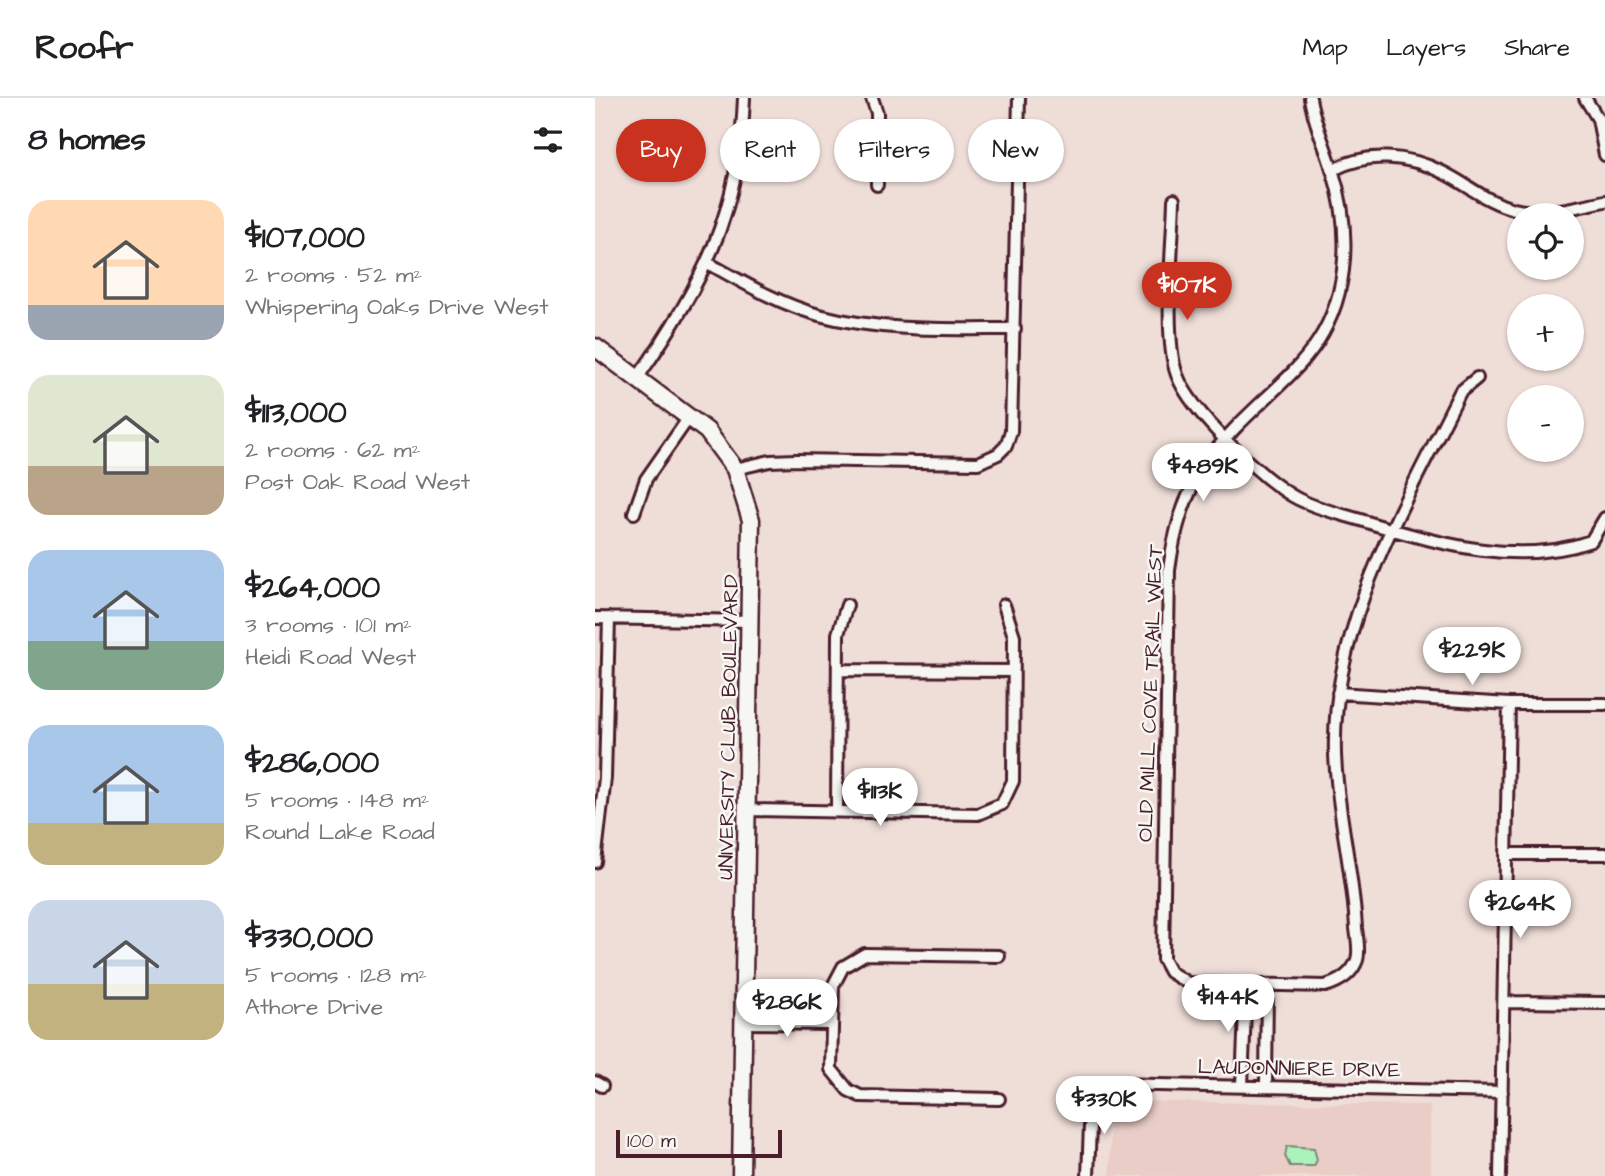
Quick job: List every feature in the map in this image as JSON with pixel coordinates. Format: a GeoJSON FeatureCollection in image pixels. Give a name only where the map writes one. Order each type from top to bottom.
{"type":"FeatureCollection","features":[{"type":"Feature","properties":{"kind":"street"},"geometry":{"type":"LineString","coordinates":[[638,377],[679,319],[708,263],[734,183],[741,144],[744,98]]}},
{"type":"Feature","properties":{"kind":"street"},"geometry":{"type":"LineString","coordinates":[[872,98],[877,113],[877,184]]}},
{"type":"Feature","properties":{"kind":"street"},"geometry":{"type":"LineString","coordinates":[[735,469],[770,461],[796,460],[978,463],[998,454],[1006,446],[1011,431],[1016,329],[1019,98]]}},
{"type":"Feature","properties":{"kind":"street","name":"OLD MILL COVE TRAIL WEST"},"geometry":{"type":"LineString","coordinates":[[1246,985],[1188,983],[1170,972],[1163,959],[1169,570],[1173,538],[1184,504],[1204,466],[1226,439],[1307,359],[1330,323],[1339,298],[1345,256],[1345,233],[1333,170],[1310,98]]}},
{"type":"Feature","properties":{"kind":"street"},"geometry":{"type":"LineString","coordinates":[[1585,98],[1598,119],[1605,155]]}},
{"type":"Feature","properties":{"kind":"street"},"geometry":{"type":"LineString","coordinates":[[1333,170],[1355,160],[1393,157],[1418,162],[1443,172],[1492,202],[1515,210],[1541,212],[1605,201]]}},
{"type":"Feature","properties":{"kind":"street"},"geometry":{"type":"LineString","coordinates":[[1174,200],[1172,353],[1177,374],[1188,395],[1226,439],[1266,478],[1296,498],[1332,513],[1466,549],[1566,550],[1591,541],[1605,517]]}},
{"type":"Feature","properties":{"kind":"street"},"geometry":{"type":"LineString","coordinates":[[708,263],[787,304],[849,321],[908,329],[1016,329]]}},
{"type":"Feature","properties":{"kind":"street","name":"UNIVERSITY CLUB BOULEVARD"},"geometry":{"type":"LineString","coordinates":[[595,346],[707,431],[735,469],[751,520],[741,1176]]}},
{"type":"Feature","properties":{"kind":"street"},"geometry":{"type":"LineString","coordinates":[[1242,1086],[1246,985],[1325,986],[1336,983],[1349,973],[1358,954],[1353,892],[1338,795],[1335,752],[1338,693],[1366,583],[1460,392],[1477,378]]}},
{"type":"Feature","properties":{"kind":"street"},"geometry":{"type":"LineString","coordinates":[[634,513],[646,479],[690,416]]}},
{"type":"Feature","properties":{"kind":"street"},"geometry":{"type":"LineString","coordinates":[[837,811],[838,634],[848,605]]}},
{"type":"Feature","properties":{"kind":"street"},"geometry":{"type":"LineString","coordinates":[[747,810],[978,814],[1002,804],[1013,781],[1014,636],[1004,605]]}},
{"type":"Feature","properties":{"kind":"street"},"geometry":{"type":"LineString","coordinates":[[595,618],[751,621]]}},
{"type":"Feature","properties":{"kind":"street"},"geometry":{"type":"LineString","coordinates":[[595,862],[602,819],[600,760],[609,618]]}},
{"type":"Feature","properties":{"kind":"street"},"geometry":{"type":"LineString","coordinates":[[838,670],[1013,671]]}},
{"type":"Feature","properties":{"kind":"street"},"geometry":{"type":"LineString","coordinates":[[1338,693],[1509,704],[1605,704]]}},
{"type":"Feature","properties":{"kind":"street"},"geometry":{"type":"LineString","coordinates":[[1500,1176],[1509,704]]}},
{"type":"Feature","properties":{"kind":"street"},"geometry":{"type":"LineString","coordinates":[[1506,854],[1605,854]]}},
{"type":"Feature","properties":{"kind":"street"},"geometry":{"type":"LineString","coordinates":[[999,956],[865,954],[842,967],[836,979],[831,1024],[831,1069],[848,1090],[860,1096],[999,1099]]}},
{"type":"Feature","properties":{"kind":"street"},"geometry":{"type":"LineString","coordinates":[[1266,1086],[1267,985]]}},
{"type":"Feature","properties":{"kind":"street"},"geometry":{"type":"LineString","coordinates":[[1504,1002],[1605,1003]]}},
{"type":"Feature","properties":{"kind":"street"},"geometry":{"type":"LineString","coordinates":[[744,1023],[831,1024]]}},
{"type":"Feature","properties":{"kind":"street","name":"LAUDONNIERE DRIVE"},"geometry":{"type":"LineString","coordinates":[[1087,1176],[1088,1112],[1097,1089],[1110,1084],[1502,1091]]}},
{"type":"Feature","properties":{"kind":"shaded area"},"geometry":{"type":"Polygon","coordinates":[[[1110,1101],[1430,1105],[1431,1176],[1110,1176],[1110,1101]]]}},
{"type":"Feature","properties":{"kind":"green space"},"geometry":{"type":"Polygon","coordinates":[[[1287,1146],[1314,1148],[1317,1160],[1314,1166],[1290,1166],[1285,1156],[1287,1146]]]}}]}
